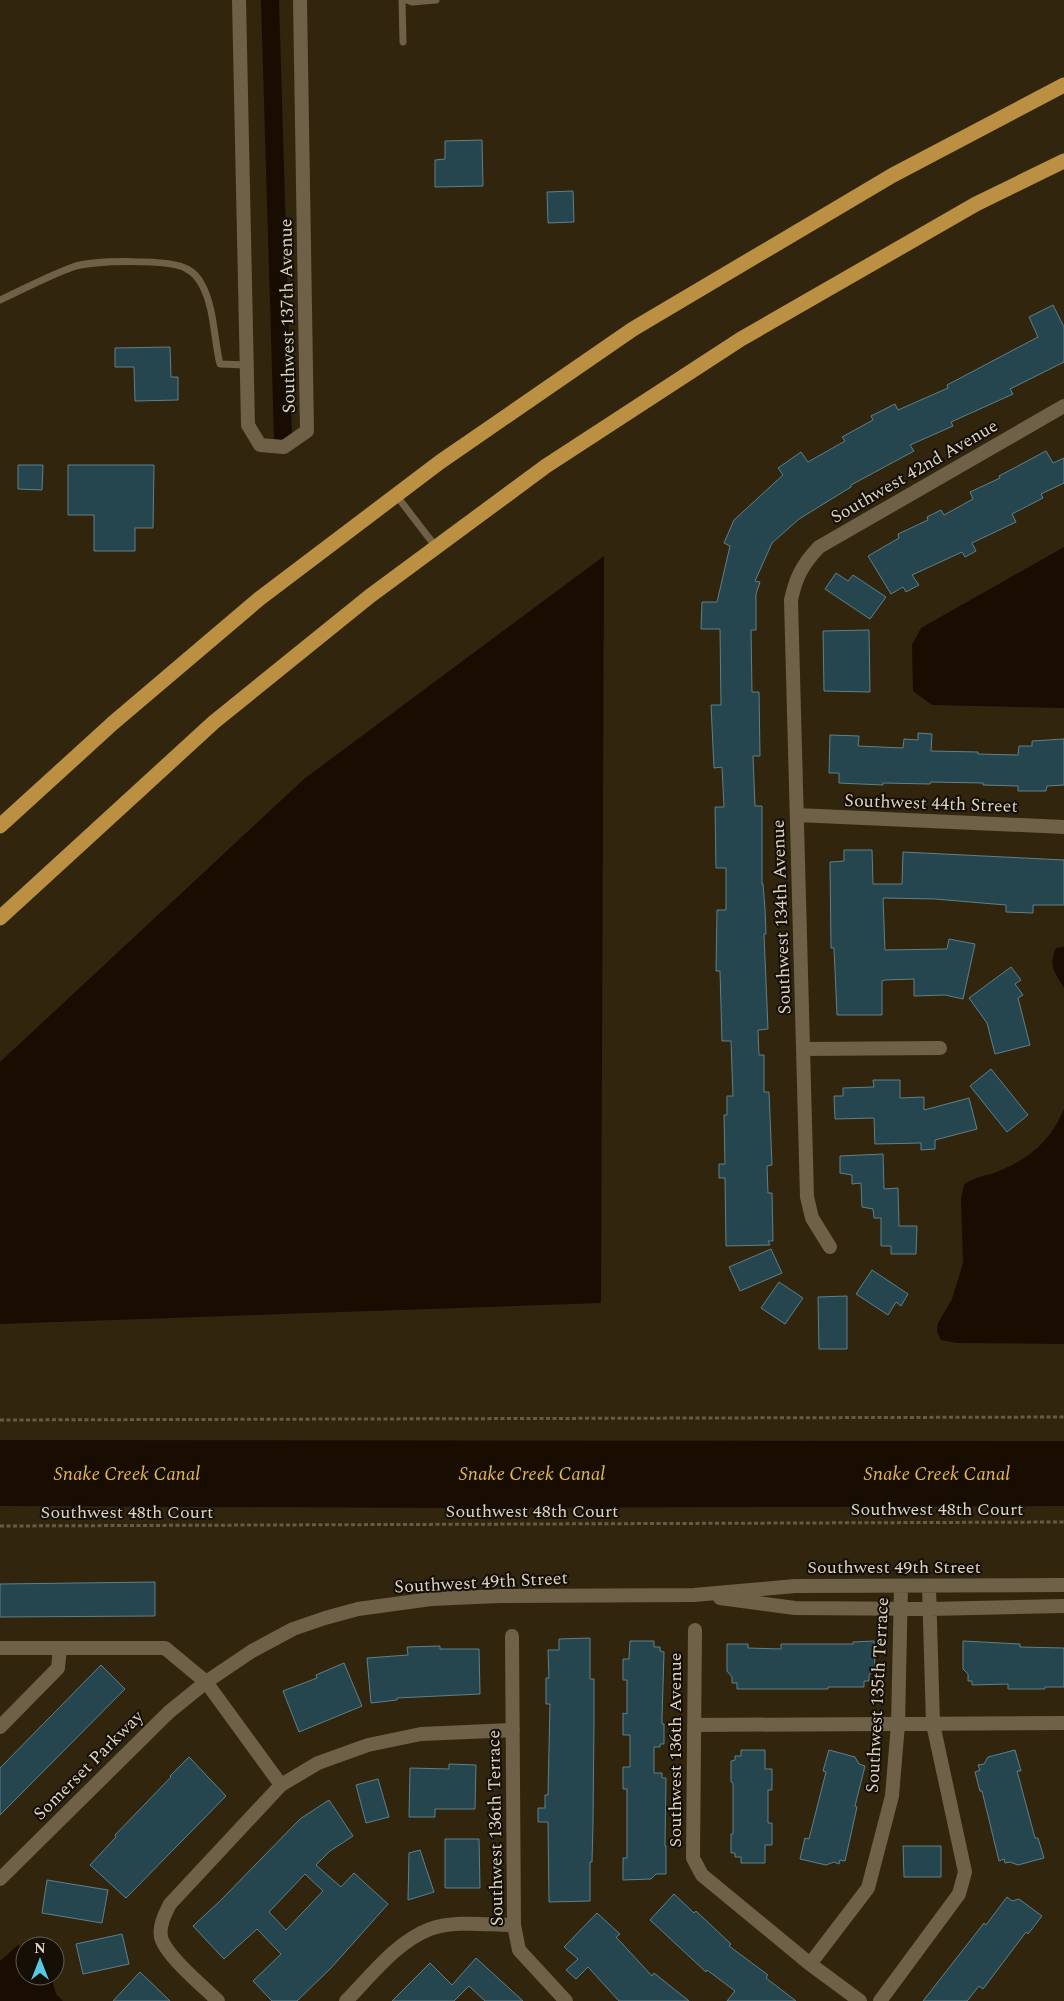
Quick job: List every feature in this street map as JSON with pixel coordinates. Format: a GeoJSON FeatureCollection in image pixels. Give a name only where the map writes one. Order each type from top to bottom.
{"type":"FeatureCollection","features":[{"type":"Feature","properties":{"kind":"highway"},"geometry":{"type":"LineString","coordinates":[[0,826],[113,723],[259,599],[440,462],[633,329],[893,175],[1064,85]]}},
{"type":"Feature","properties":{"kind":"highway"},"geometry":{"type":"LineString","coordinates":[[0,918],[214,722],[370,596],[546,466],[741,339],[976,204],[1064,161]]}},
{"type":"Feature","properties":{"kind":"street","name":"Southwest 137th Avenue"},"geometry":{"type":"LineString","coordinates":[[240,0],[248,424],[260,445],[284,447],[307,431],[300,0]]}},
{"type":"Feature","properties":{"kind":"street","name":"Southwest 42nd Avenue"},"geometry":{"type":"LineString","coordinates":[[795,582],[804,562],[819,548],[1064,406]]}},
{"type":"Feature","properties":{"kind":"street","name":"Southwest 134th Avenue"},"geometry":{"type":"LineString","coordinates":[[795,582],[791,600],[807,1197],[812,1218],[830,1247]]}},
{"type":"Feature","properties":{"kind":"street","name":"Southwest 44th Street"},"geometry":{"type":"LineString","coordinates":[[797,816],[1064,827]]}},
{"type":"Feature","properties":{"kind":"street"},"geometry":{"type":"LineString","coordinates":[[803,1048],[940,1048]]}},
{"type":"Feature","properties":{"kind":"street","name":"Southwest 49th Street"},"geometry":{"type":"LineString","coordinates":[[206,1682],[252,1651],[293,1629],[358,1609],[431,1599],[500,1596],[694,1595],[795,1586],[1064,1585]]}},
{"type":"Feature","properties":{"kind":"street","name":"Southwest 135th Terrace"},"geometry":{"type":"LineString","coordinates":[[810,1964],[868,1888],[892,1796],[898,1724],[901,1586]]}},
{"type":"Feature","properties":{"kind":"street"},"geometry":{"type":"LineString","coordinates":[[880,2001],[959,1894],[965,1872],[933,1724],[929,1587]]}},
{"type":"Feature","properties":{"kind":"street","name":"Southwest 49th Street"},"geometry":{"type":"LineString","coordinates":[[694,1595],[795,1608],[929,1609],[1064,1606]]}},
{"type":"Feature","properties":{"kind":"street","name":"Southwest 136th Avenue"},"geometry":{"type":"LineString","coordinates":[[695,1630],[693,1858],[702,1875],[810,1964],[860,2001]]}},
{"type":"Feature","properties":{"kind":"street","name":"Southwest 136th Terrace"},"geometry":{"type":"LineString","coordinates":[[512,1636],[514,1925],[520,1950],[566,2001]]}},
{"type":"Feature","properties":{"kind":"street"},"geometry":{"type":"LineString","coordinates":[[0,1648],[165,1648],[206,1682],[281,1785]]}},
{"type":"Feature","properties":{"kind":"street"},"geometry":{"type":"LineString","coordinates":[[0,1727],[58,1668],[60,1648]]}},
{"type":"Feature","properties":{"kind":"street","name":"Somerset Parkway"},"geometry":{"type":"LineString","coordinates":[[0,1879],[169,1712],[206,1682]]}},
{"type":"Feature","properties":{"kind":"street"},"geometry":{"type":"LineString","coordinates":[[694,1725],[1064,1723]]}},
{"type":"Feature","properties":{"kind":"street"},"geometry":{"type":"LineString","coordinates":[[218,2001],[167,1951],[161,1937],[161,1922],[170,1904],[281,1785],[318,1763],[368,1745],[421,1734],[513,1730]]}},
{"type":"Feature","properties":{"kind":"street"},"geometry":{"type":"LineString","coordinates":[[346,2001],[403,1944],[430,1929],[457,1924],[514,1925]]}},
{"type":"Feature","properties":{"kind":"lane"},"geometry":{"type":"LineString","coordinates":[[402,0],[403,42]]}},
{"type":"Feature","properties":{"kind":"lane"},"geometry":{"type":"LineString","coordinates":[[407,0],[412,2],[436,0]]}},
{"type":"Feature","properties":{"kind":"lane"},"geometry":{"type":"LineString","coordinates":[[0,300],[75,266],[133,262],[177,265],[186,268],[194,274],[202,284],[207,296],[220,364],[247,365]]}},
{"type":"Feature","properties":{"kind":"lane"},"geometry":{"type":"LineString","coordinates":[[396,495],[436,547]]}},
{"type":"Feature","properties":{"kind":"path"},"geometry":{"type":"LineString","coordinates":[[0,1420],[1064,1417]]}},
{"type":"Feature","properties":{"kind":"path","name":"Southwest 48th Court"},"geometry":{"type":"LineString","coordinates":[[0,1526],[1064,1522]]}},
{"type":"Feature","properties":{"kind":"water"},"geometry":{"type":"Polygon","coordinates":[[[1064,547],[1064,708],[932,705],[913,691],[912,645],[921,628],[1064,547]]]}},
{"type":"Feature","properties":{"kind":"water"},"geometry":{"type":"Polygon","coordinates":[[[604,556],[601,1303],[0,1324],[0,1062],[304,779],[604,556]]]}},
{"type":"Feature","properties":{"kind":"water"},"geometry":{"type":"Polygon","coordinates":[[[1064,947],[1064,988],[1054,969],[1053,960],[1056,948],[1064,947]]]}},
{"type":"Feature","properties":{"kind":"water"},"geometry":{"type":"Polygon","coordinates":[[[1064,1109],[1064,1344],[957,1343],[941,1340],[937,1332],[938,1323],[952,1299],[963,1263],[961,1199],[964,1185],[975,1178],[1009,1167],[1029,1155],[1053,1131],[1064,1109]]]}},
{"type":"Feature","properties":{"kind":"water","name":"Snake Creek Canal"},"geometry":{"type":"Polygon","coordinates":[[[0,1440],[1064,1441],[1064,1506],[455,1508],[0,1506],[0,1440]]]}},
{"type":"Feature","properties":{"kind":"water"},"geometry":{"type":"Polygon","coordinates":[[[15,1948],[15,1986],[54,1986],[56,1994],[63,2001],[0,2001],[0,1961],[15,1948]]]}},
{"type":"Feature","properties":{"kind":"building"},"geometry":{"type":"Polygon","coordinates":[[[482,140],[483,186],[435,187],[435,160],[445,159],[445,141],[482,140]]]}},
{"type":"Feature","properties":{"kind":"building"},"geometry":{"type":"Polygon","coordinates":[[[573,191],[574,222],[548,223],[547,192],[573,191]]]}},
{"type":"Feature","properties":{"kind":"building"},"geometry":{"type":"Polygon","coordinates":[[[1053,305],[1064,327],[1064,362],[1010,389],[1013,394],[951,422],[953,426],[910,445],[914,451],[851,485],[851,487],[799,519],[772,543],[755,581],[760,582],[756,594],[756,630],[751,630],[752,692],[759,692],[760,756],[753,756],[755,806],[762,806],[762,884],[765,909],[766,934],[764,934],[768,1029],[758,1030],[759,1055],[764,1055],[764,1092],[769,1092],[772,1165],[767,1166],[768,1193],[772,1193],[773,1241],[768,1241],[770,1245],[726,1246],[725,1178],[719,1178],[719,1164],[725,1164],[724,1115],[727,1115],[727,1096],[733,1096],[731,1041],[722,1041],[720,971],[716,971],[717,910],[726,910],[726,868],[716,868],[715,807],[724,807],[722,767],[714,768],[711,705],[721,705],[720,629],[701,629],[702,602],[717,602],[730,546],[724,543],[734,520],[783,475],[778,468],[801,452],[808,462],[845,441],[842,437],[873,420],[871,416],[895,404],[898,410],[948,388],[947,385],[1038,337],[1029,317],[1053,305]]]}},
{"type":"Feature","properties":{"kind":"building"},"geometry":{"type":"Polygon","coordinates":[[[170,347],[171,377],[178,377],[178,400],[135,401],[134,367],[115,367],[115,348],[170,347]]]}},
{"type":"Feature","properties":{"kind":"building"},"geometry":{"type":"Polygon","coordinates":[[[1046,451],[1053,463],[1064,458],[1064,483],[1041,494],[1043,498],[1012,514],[1016,522],[972,543],[976,551],[965,557],[962,552],[912,575],[919,585],[906,592],[903,587],[891,594],[868,556],[899,538],[898,534],[928,520],[927,517],[941,510],[944,515],[973,499],[970,492],[1000,478],[999,476],[1046,451]]]}},
{"type":"Feature","properties":{"kind":"building"},"geometry":{"type":"Polygon","coordinates":[[[18,465],[43,465],[42,490],[18,489],[18,465]]]}},
{"type":"Feature","properties":{"kind":"building"},"geometry":{"type":"Polygon","coordinates":[[[68,465],[154,465],[153,528],[135,528],[135,551],[94,551],[94,515],[68,515],[68,465]]]}},
{"type":"Feature","properties":{"kind":"building"},"geometry":{"type":"Polygon","coordinates":[[[836,573],[848,581],[853,575],[886,597],[870,619],[825,589],[836,573]]]}},
{"type":"Feature","properties":{"kind":"building"},"geometry":{"type":"Polygon","coordinates":[[[869,630],[870,692],[824,691],[823,631],[869,630]]]}},
{"type":"Feature","properties":{"kind":"building"},"geometry":{"type":"Polygon","coordinates":[[[918,733],[932,734],[931,751],[978,752],[978,754],[1018,755],[1019,746],[1032,746],[1032,741],[1064,739],[1064,785],[1047,786],[1046,791],[1018,791],[1018,786],[983,785],[983,783],[931,782],[930,784],[883,783],[883,785],[839,783],[839,773],[829,773],[830,735],[859,736],[858,746],[903,748],[904,739],[918,740],[918,733]]]}},
{"type":"Feature","properties":{"kind":"building"},"geometry":{"type":"Polygon","coordinates":[[[844,850],[872,850],[873,884],[902,884],[903,852],[1064,860],[1064,905],[1033,905],[1033,913],[1006,912],[1006,905],[935,899],[883,898],[885,950],[947,949],[949,939],[975,944],[963,999],[945,995],[914,996],[914,979],[885,980],[882,981],[882,1015],[837,1015],[834,948],[831,948],[830,862],[844,861],[844,850]]]}},
{"type":"Feature","properties":{"kind":"building"},"geometry":{"type":"Polygon","coordinates":[[[1011,967],[1021,980],[1015,984],[1023,995],[1018,998],[1030,1045],[995,1054],[987,1023],[969,998],[1011,967]]]}},
{"type":"Feature","properties":{"kind":"building"},"geometry":{"type":"Polygon","coordinates":[[[991,1069],[1028,1115],[1007,1132],[970,1086],[991,1069]]]}},
{"type":"Feature","properties":{"kind":"building"},"geometry":{"type":"Polygon","coordinates":[[[873,1080],[900,1080],[900,1098],[924,1097],[924,1110],[969,1098],[977,1129],[935,1140],[935,1149],[921,1150],[921,1143],[875,1144],[874,1118],[835,1119],[834,1096],[843,1096],[843,1088],[874,1087],[873,1080]]]}},
{"type":"Feature","properties":{"kind":"building"},"geometry":{"type":"Polygon","coordinates":[[[883,1154],[884,1189],[898,1188],[899,1226],[917,1226],[916,1254],[891,1254],[891,1246],[881,1246],[881,1218],[874,1218],[873,1209],[862,1207],[861,1183],[852,1184],[852,1175],[840,1173],[840,1156],[883,1154]]]}},
{"type":"Feature","properties":{"kind":"building"},"geometry":{"type":"Polygon","coordinates":[[[771,1249],[782,1273],[740,1291],[729,1267],[771,1249]]]}},
{"type":"Feature","properties":{"kind":"building"},"geometry":{"type":"Polygon","coordinates":[[[872,1270],[908,1294],[901,1306],[896,1302],[888,1315],[856,1294],[872,1270]]]}},
{"type":"Feature","properties":{"kind":"building"},"geometry":{"type":"Polygon","coordinates":[[[779,1282],[803,1298],[785,1324],[761,1308],[779,1282]]]}},
{"type":"Feature","properties":{"kind":"building"},"geometry":{"type":"Polygon","coordinates":[[[847,1296],[847,1349],[819,1349],[818,1297],[847,1296]]]}},
{"type":"Feature","properties":{"kind":"building"},"geometry":{"type":"Polygon","coordinates":[[[155,1582],[155,1616],[0,1617],[0,1584],[155,1582]]]}},
{"type":"Feature","properties":{"kind":"building"},"geometry":{"type":"Polygon","coordinates":[[[590,1638],[590,1679],[594,1679],[594,1721],[590,1901],[549,1902],[548,1822],[538,1822],[538,1808],[545,1808],[545,1795],[548,1795],[550,1704],[546,1704],[546,1678],[549,1678],[548,1650],[559,1650],[559,1639],[590,1638]]]}},
{"type":"Feature","properties":{"kind":"building"},"geometry":{"type":"Polygon","coordinates":[[[630,1641],[654,1641],[654,1647],[660,1647],[660,1651],[664,1652],[662,1724],[664,1724],[664,1744],[660,1744],[660,1747],[654,1747],[654,1773],[662,1773],[662,1778],[666,1778],[666,1874],[656,1874],[651,1879],[623,1880],[623,1858],[627,1858],[627,1789],[623,1789],[623,1767],[630,1767],[630,1735],[623,1735],[623,1713],[627,1714],[627,1680],[623,1680],[623,1659],[629,1659],[630,1641]]]}},
{"type":"Feature","properties":{"kind":"building"},"geometry":{"type":"Polygon","coordinates":[[[874,1641],[875,1669],[869,1675],[869,1681],[864,1681],[864,1687],[737,1689],[737,1683],[732,1683],[732,1677],[727,1671],[727,1644],[748,1644],[748,1648],[781,1649],[781,1644],[853,1644],[853,1642],[874,1641]]]}},
{"type":"Feature","properties":{"kind":"building"},"geometry":{"type":"Polygon","coordinates":[[[963,1641],[1020,1644],[1020,1647],[1064,1648],[1064,1687],[1008,1689],[1008,1684],[972,1685],[972,1681],[968,1681],[968,1674],[963,1669],[963,1641]]]}},
{"type":"Feature","properties":{"kind":"building"},"geometry":{"type":"Polygon","coordinates":[[[440,1646],[440,1649],[479,1649],[480,1694],[397,1698],[397,1700],[371,1703],[367,1658],[408,1655],[407,1647],[440,1646]]]}},
{"type":"Feature","properties":{"kind":"building"},"geometry":{"type":"Polygon","coordinates":[[[344,1663],[362,1706],[299,1732],[283,1691],[317,1678],[316,1675],[344,1663]]]}},
{"type":"Feature","properties":{"kind":"building"},"geometry":{"type":"Polygon","coordinates":[[[101,1665],[125,1689],[0,1815],[0,1768],[101,1665]]]}},
{"type":"Feature","properties":{"kind":"building"},"geometry":{"type":"Polygon","coordinates":[[[741,1750],[765,1750],[765,1769],[772,1769],[772,1790],[768,1790],[768,1823],[772,1823],[772,1845],[765,1845],[765,1863],[741,1863],[741,1857],[735,1857],[735,1853],[731,1853],[733,1783],[731,1782],[731,1761],[735,1760],[735,1756],[741,1756],[741,1750]]]}},
{"type":"Feature","properties":{"kind":"building"},"geometry":{"type":"Polygon","coordinates":[[[829,1750],[855,1757],[859,1764],[865,1766],[855,1806],[857,1807],[845,1861],[840,1860],[839,1864],[834,1862],[826,1865],[800,1859],[805,1838],[809,1839],[826,1772],[823,1771],[829,1750]]]}},
{"type":"Feature","properties":{"kind":"building"},"geometry":{"type":"Polygon","coordinates":[[[1015,1750],[1021,1771],[1017,1771],[1035,1838],[1038,1838],[1044,1858],[1018,1865],[1010,1862],[1005,1863],[1004,1859],[999,1861],[982,1791],[980,1791],[975,1772],[980,1770],[978,1765],[984,1764],[988,1757],[1015,1750]]]}},
{"type":"Feature","properties":{"kind":"building"},"geometry":{"type":"Polygon","coordinates":[[[189,1757],[226,1796],[126,1898],[90,1865],[116,1837],[115,1835],[189,1757]]]}},
{"type":"Feature","properties":{"kind":"building"},"geometry":{"type":"Polygon","coordinates":[[[449,1764],[476,1765],[475,1809],[435,1809],[435,1817],[409,1817],[410,1768],[449,1769],[449,1764]]]}},
{"type":"Feature","properties":{"kind":"building"},"geometry":{"type":"Polygon","coordinates":[[[378,1779],[389,1817],[366,1823],[356,1785],[378,1779]]]}},
{"type":"Feature","properties":{"kind":"building"},"geometry":{"type":"Polygon","coordinates":[[[329,1800],[353,1836],[330,1851],[316,1865],[341,1887],[354,1873],[388,1904],[331,1968],[297,2001],[272,2001],[253,1981],[281,1954],[257,1929],[224,1959],[193,1926],[300,1819],[329,1800]],[[305,1874],[269,1912],[286,1930],[323,1891],[305,1874]]]}},
{"type":"Feature","properties":{"kind":"building"},"geometry":{"type":"Polygon","coordinates":[[[445,1839],[479,1839],[480,1888],[445,1888],[445,1839]]]}},
{"type":"Feature","properties":{"kind":"building"},"geometry":{"type":"Polygon","coordinates":[[[903,1846],[941,1846],[941,1877],[904,1877],[903,1846]]]}},
{"type":"Feature","properties":{"kind":"building"},"geometry":{"type":"Polygon","coordinates":[[[420,1850],[434,1892],[408,1900],[409,1853],[420,1850]]]}},
{"type":"Feature","properties":{"kind":"building"},"geometry":{"type":"Polygon","coordinates":[[[47,1880],[108,1890],[102,1923],[42,1913],[47,1880]]]}},
{"type":"Feature","properties":{"kind":"building"},"geometry":{"type":"Polygon","coordinates":[[[674,1894],[694,1913],[696,1911],[731,1944],[729,1946],[768,1975],[766,1978],[796,2001],[727,2001],[735,1991],[707,1970],[706,1972],[650,1920],[674,1894]]]}},
{"type":"Feature","properties":{"kind":"building"},"geometry":{"type":"Polygon","coordinates":[[[1007,1897],[1012,1901],[1019,1899],[1042,1916],[1028,1934],[1026,1932],[983,1989],[979,1986],[967,2001],[923,2001],[984,1923],[986,1925],[1007,1897]]]}},
{"type":"Feature","properties":{"kind":"building"},"geometry":{"type":"Polygon","coordinates":[[[597,1913],[620,1934],[616,1937],[652,1976],[654,1973],[689,2001],[619,2001],[588,1967],[576,1979],[566,1970],[578,1959],[564,1947],[597,1913]]]}},
{"type":"Feature","properties":{"kind":"building"},"geometry":{"type":"Polygon","coordinates":[[[122,1934],[129,1964],[83,1974],[76,1944],[122,1934]]]}},
{"type":"Feature","properties":{"kind":"building"},"geometry":{"type":"Polygon","coordinates":[[[476,1958],[523,2001],[485,2001],[469,1986],[454,2001],[392,2001],[430,1963],[452,1985],[476,1958]]]}},
{"type":"Feature","properties":{"kind":"building"},"geometry":{"type":"Polygon","coordinates":[[[140,1972],[170,2001],[113,2001],[140,1972]]]}},
{"type":"Feature","properties":{"kind":"waterway"},"geometry":{"type":"LineString","coordinates":[[270,0],[283,437]]}}]}
